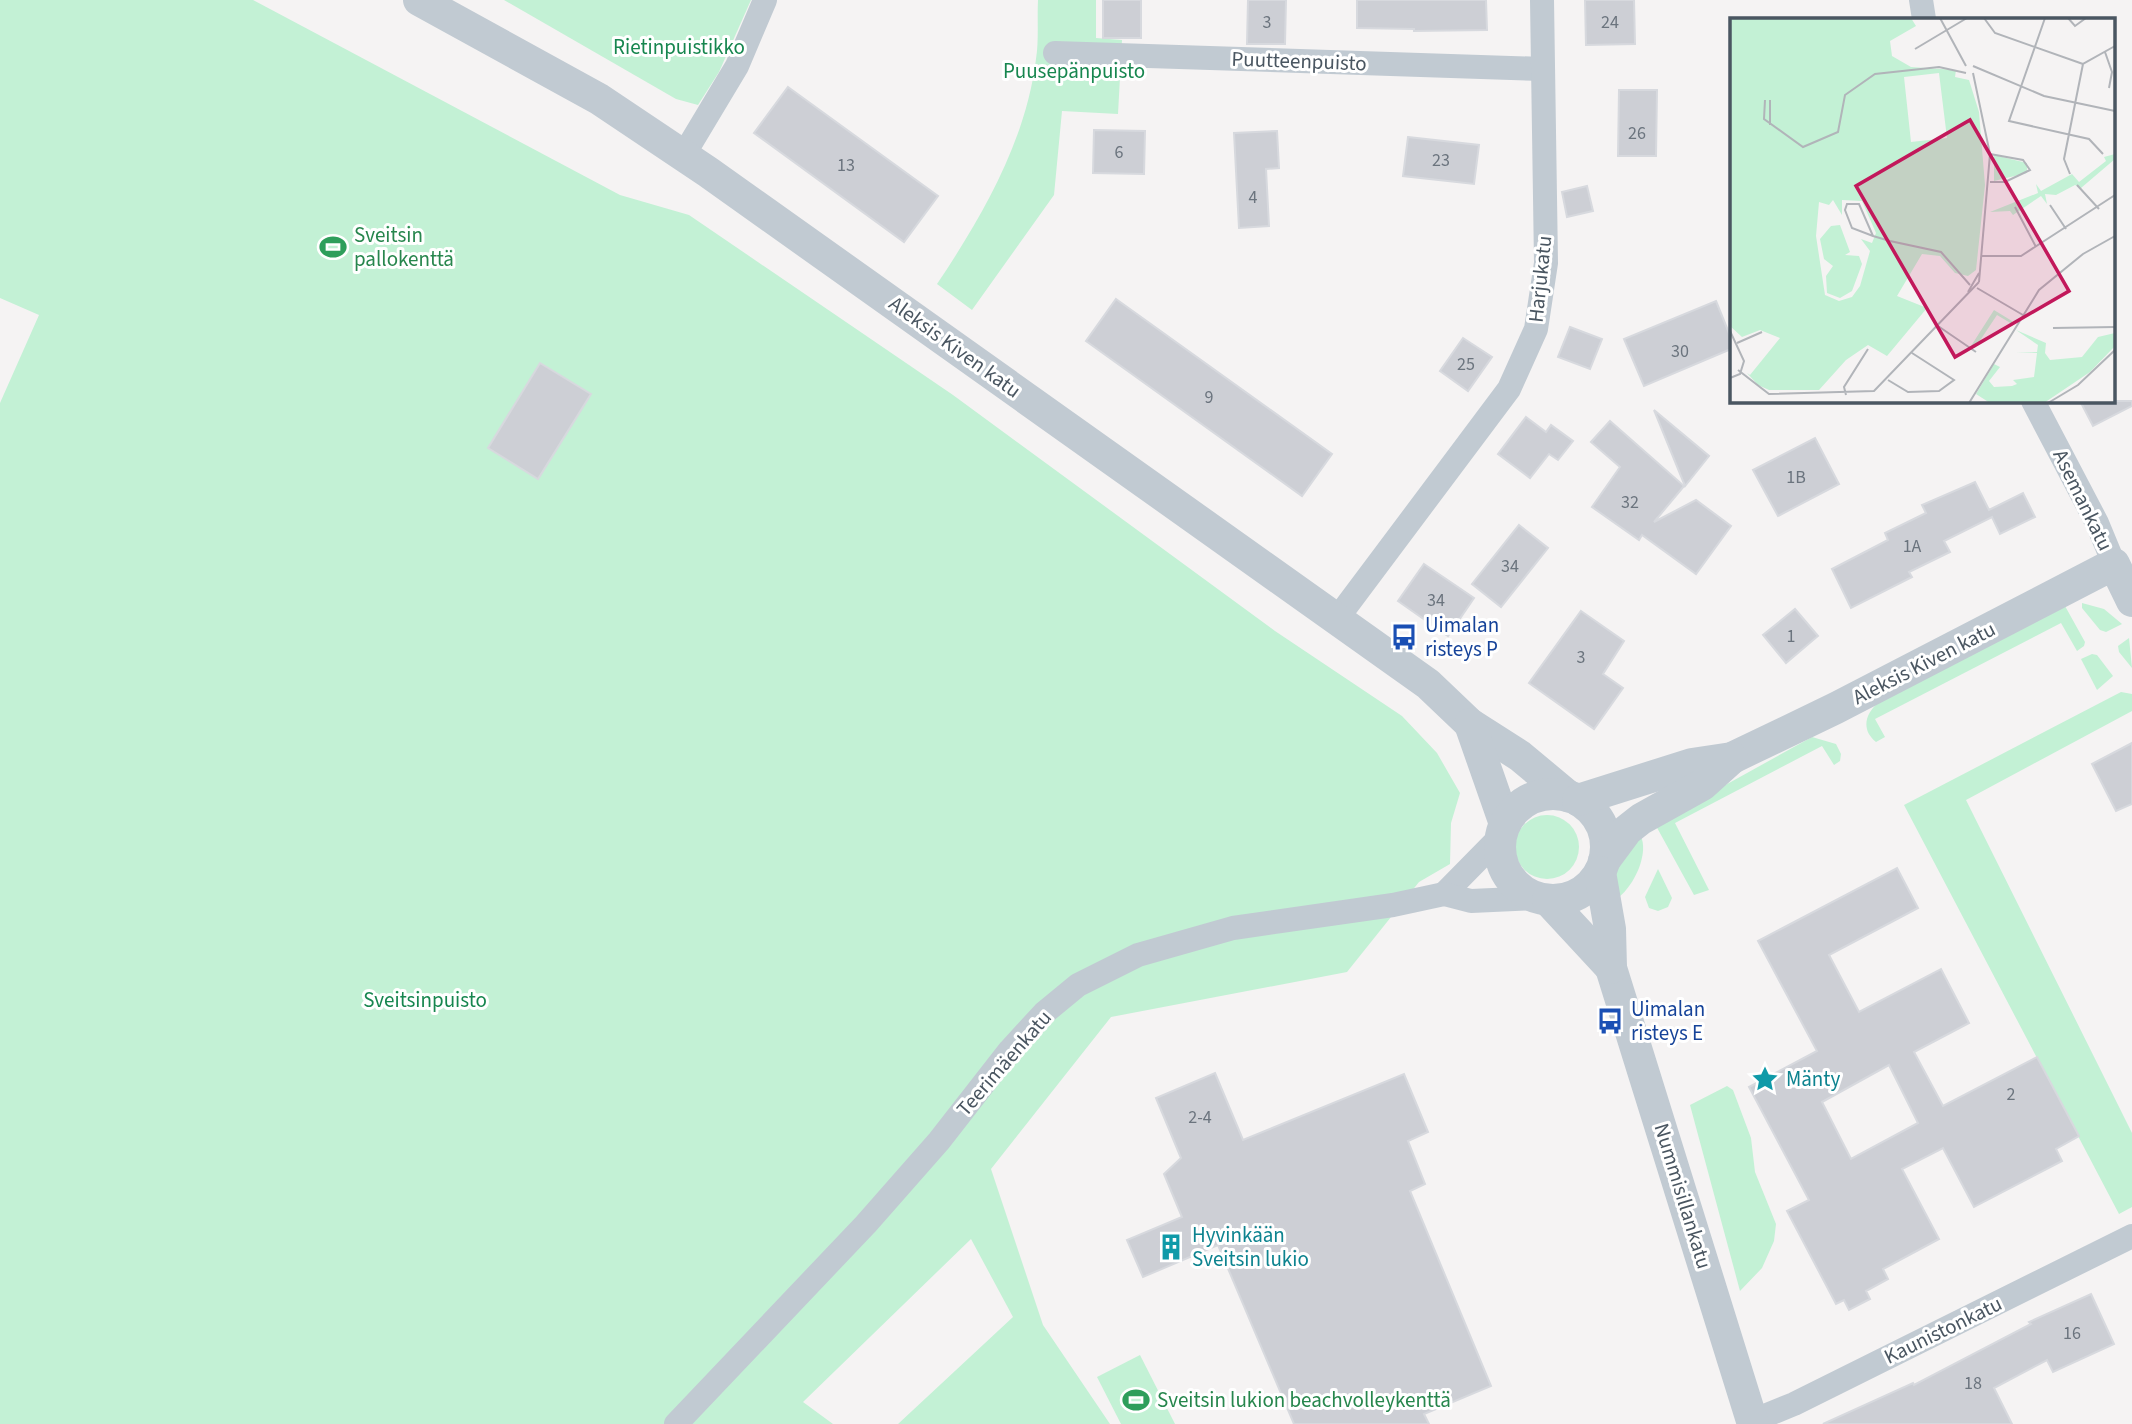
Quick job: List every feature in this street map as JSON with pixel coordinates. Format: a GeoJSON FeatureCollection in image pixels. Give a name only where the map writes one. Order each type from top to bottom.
{"type":"FeatureCollection","features":[{"type":"Feature","properties":{"kind":"street","name":"Aleksis Kiven katu"},"geometry":{"type":"LineString","coordinates":[[419,0],[599,99],[683,156],[1428,684],[1470,724],[1512,751],[1573,798],[1692,764],[1732,758]]}},
{"type":"Feature","properties":{"kind":"street"},"geometry":{"type":"LineString","coordinates":[[683,156],[737,66],[765,0]]}},
{"type":"Feature","properties":{"kind":"street","name":"Harjukatu"},"geometry":{"type":"LineString","coordinates":[[1336,620],[1509,389],[1536,329],[1546,263],[1542,0]]}},
{"type":"Feature","properties":{"kind":"street"},"geometry":{"type":"LineString","coordinates":[[1921,0],[1924,18]]}},
{"type":"Feature","properties":{"kind":"street","name":"Puutteenpuisto"},"geometry":{"type":"LineString","coordinates":[[1055,53],[1544,69]]}},
{"type":"Feature","properties":{"kind":"street","name":"Asemankatu"},"geometry":{"type":"LineString","coordinates":[[2034,402],[2097,523],[2132,601]]}},
{"type":"Feature","properties":{"kind":"street","name":"Aleksis Kiven katu"},"geometry":{"type":"LineString","coordinates":[[1602,867],[1634,824],[1702,785],[1732,758],[1836,708],[2114,564]]}},
{"type":"Feature","properties":{"kind":"street","name":"Aleksis Kiven katu"},"geometry":{"type":"LineString","coordinates":[[1470,724],[1504,829]]}},
{"type":"Feature","properties":{"kind":"street"},"geometry":{"type":"LineString","coordinates":[[1444,894],[1525,802],[1553,794],[1573,798],[1592,811],[1602,826],[1606,843],[1602,867],[1590,885],[1578,894],[1543,899],[1511,880],[1500,850],[1504,829]]}},
{"type":"Feature","properties":{"kind":"street","name":"Nummisillankatu"},"geometry":{"type":"LineString","coordinates":[[1602,867],[1610,929],[1611,968],[1753,1422]]}},
{"type":"Feature","properties":{"kind":"street","name":"Teerimäenkatu"},"geometry":{"type":"LineString","coordinates":[[676,1424],[866,1224],[939,1141],[1010,1050],[1044,1013],[1078,985],[1138,955],[1181,940],[1233,928],[1393,905],[1444,894],[1471,901],[1543,899]]}},
{"type":"Feature","properties":{"kind":"street","name":"Nummisillankatu"},"geometry":{"type":"LineString","coordinates":[[1543,899],[1611,968]]}},
{"type":"Feature","properties":{"kind":"street","name":"Kaunistonkatu"},"geometry":{"type":"LineString","coordinates":[[1753,1422],[2132,1236]]}},
{"type":"Feature","properties":{"kind":"green space","name":"Sveitsinpuisto"},"geometry":{"type":"Polygon","coordinates":[[[0,0],[253,0],[620,195],[689,215],[953,395],[1275,631],[1402,716],[1437,753],[1460,793],[1451,823],[1450,864],[1419,882],[1347,972],[1111,1017],[991,1169],[1043,1325],[1110,1424],[898,1424],[1013,1317],[971,1239],[803,1402],[833,1424],[0,1424],[0,403],[39,315],[0,298],[0,0]]]}},
{"type":"Feature","properties":{"kind":"green space","name":"Rietinpuistikko"},"geometry":{"type":"Polygon","coordinates":[[[504,0],[751,0],[719,72],[698,105],[676,99],[504,0]]]}},
{"type":"Feature","properties":{"kind":"green space","name":"Puusepänpuisto"},"geometry":{"type":"Polygon","coordinates":[[[1038,0],[1096,0],[1096,38],[1122,40],[1118,114],[1062,111],[1054,195],[972,310],[937,284],[1000,177],[1023,119],[1036,59],[1038,0]]]}},
{"type":"Feature","properties":{"kind":"green space"},"geometry":{"type":"Polygon","coordinates":[[[2082,603],[2104,609],[2122,624],[2106,632],[2100,630],[2082,608],[2082,603]]]}},
{"type":"Feature","properties":{"kind":"green space"},"geometry":{"type":"Polygon","coordinates":[[[2065,606],[2085,642],[2077,651],[2061,623],[1875,719],[1885,737],[1876,742],[1871,737],[1866,722],[1878,703],[2065,606]]]}},
{"type":"Feature","properties":{"kind":"green space"},"geometry":{"type":"Polygon","coordinates":[[[2129,638],[2132,668],[2119,652],[2118,646],[2129,638]]]}},
{"type":"Feature","properties":{"kind":"green space"},"geometry":{"type":"Polygon","coordinates":[[[2092,654],[2097,655],[2113,676],[2097,690],[2081,659],[2092,654]]]}},
{"type":"Feature","properties":{"kind":"green space"},"geometry":{"type":"Polygon","coordinates":[[[2121,692],[2132,694],[2132,711],[1966,800],[2132,1133],[2132,1207],[2119,1214],[1904,805],[2121,692]]]}},
{"type":"Feature","properties":{"kind":"green space"},"geometry":{"type":"Polygon","coordinates":[[[1812,737],[1836,744],[1841,754],[1840,761],[1834,765],[1822,746],[1675,823],[1709,890],[1694,895],[1655,824],[1812,737]]]}},
{"type":"Feature","properties":{"kind":"green space"},"geometry":{"type":"Polygon","coordinates":[[[1547,815],[1570,824],[1579,847],[1570,870],[1547,879],[1524,870],[1515,847],[1524,824],[1547,815]]]}},
{"type":"Feature","properties":{"kind":"green space"},"geometry":{"type":"Polygon","coordinates":[[[1640,834],[1643,850],[1639,868],[1630,885],[1619,897],[1615,866],[1640,834]]]}},
{"type":"Feature","properties":{"kind":"green space"},"geometry":{"type":"Polygon","coordinates":[[[1658,869],[1672,898],[1668,907],[1658,911],[1649,908],[1645,897],[1658,869]]]}},
{"type":"Feature","properties":{"kind":"green space"},"geometry":{"type":"Polygon","coordinates":[[[1727,1086],[1733,1090],[1751,1138],[1755,1172],[1776,1224],[1774,1241],[1762,1268],[1740,1291],[1690,1105],[1727,1086]]]}},
{"type":"Feature","properties":{"kind":"green space","name":"Sveitsin lukion beachvolleykenttä"},"geometry":{"type":"Polygon","coordinates":[[[1140,1355],[1175,1424],[1121,1424],[1097,1377],[1140,1355]]]}},
{"type":"Feature","properties":{"kind":"building"},"geometry":{"type":"Polygon","coordinates":[[[1103,0],[1141,0],[1141,38],[1103,38],[1103,0]]]}},
{"type":"Feature","properties":{"kind":"building"},"geometry":{"type":"Polygon","coordinates":[[[1248,0],[1286,0],[1285,44],[1247,44],[1248,0]]]}},
{"type":"Feature","properties":{"kind":"building"},"geometry":{"type":"Polygon","coordinates":[[[1357,0],[1486,0],[1487,30],[1414,31],[1357,28],[1357,0]]]}},
{"type":"Feature","properties":{"kind":"building"},"geometry":{"type":"Polygon","coordinates":[[[1585,0],[1634,0],[1635,44],[1586,45],[1585,0]]]}},
{"type":"Feature","properties":{"kind":"building"},"geometry":{"type":"Polygon","coordinates":[[[788,87],[938,196],[904,242],[754,133],[788,87]]]}},
{"type":"Feature","properties":{"kind":"building"},"geometry":{"type":"Polygon","coordinates":[[[1619,90],[1657,90],[1656,156],[1618,156],[1619,90]]]}},
{"type":"Feature","properties":{"kind":"building"},"geometry":{"type":"Polygon","coordinates":[[[1094,130],[1145,131],[1144,174],[1093,173],[1094,130]]]}},
{"type":"Feature","properties":{"kind":"building"},"geometry":{"type":"Polygon","coordinates":[[[1277,131],[1279,168],[1266,169],[1269,226],[1239,228],[1234,133],[1277,131]]]}},
{"type":"Feature","properties":{"kind":"building"},"geometry":{"type":"Polygon","coordinates":[[[1408,137],[1479,145],[1474,184],[1403,176],[1408,137]]]}},
{"type":"Feature","properties":{"kind":"building"},"geometry":{"type":"Polygon","coordinates":[[[1587,186],[1593,211],[1567,217],[1562,192],[1587,186]]]}},
{"type":"Feature","properties":{"kind":"building"},"geometry":{"type":"Polygon","coordinates":[[[1116,299],[1332,454],[1302,496],[1086,341],[1116,299]]]}},
{"type":"Feature","properties":{"kind":"building"},"geometry":{"type":"Polygon","coordinates":[[[1716,301],[1730,336],[1730,349],[1644,386],[1624,339],[1716,301]]]}},
{"type":"Feature","properties":{"kind":"building"},"geometry":{"type":"Polygon","coordinates":[[[1570,327],[1602,339],[1590,369],[1558,357],[1570,327]]]}},
{"type":"Feature","properties":{"kind":"building"},"geometry":{"type":"Polygon","coordinates":[[[1463,338],[1492,357],[1468,391],[1440,371],[1463,338]]]}},
{"type":"Feature","properties":{"kind":"building"},"geometry":{"type":"Polygon","coordinates":[[[540,363],[591,394],[538,479],[488,448],[540,363]]]}},
{"type":"Feature","properties":{"kind":"building"},"geometry":{"type":"Polygon","coordinates":[[[2132,401],[2132,406],[2093,426],[2081,402],[2132,401]]]}},
{"type":"Feature","properties":{"kind":"building"},"geometry":{"type":"Polygon","coordinates":[[[1654,410],[1709,456],[1685,486],[1654,410]]]}},
{"type":"Feature","properties":{"kind":"building"},"geometry":{"type":"Polygon","coordinates":[[[1526,417],[1546,432],[1551,425],[1573,441],[1558,460],[1549,454],[1530,478],[1498,454],[1526,417]]]}},
{"type":"Feature","properties":{"kind":"building"},"geometry":{"type":"Polygon","coordinates":[[[1610,421],[1684,486],[1654,522],[1696,500],[1731,526],[1696,574],[1642,535],[1639,540],[1592,507],[1620,467],[1591,442],[1610,421]]]}},
{"type":"Feature","properties":{"kind":"building"},"geometry":{"type":"Polygon","coordinates":[[[1815,438],[1839,484],[1778,516],[1753,470],[1815,438]]]}},
{"type":"Feature","properties":{"kind":"building"},"geometry":{"type":"Polygon","coordinates":[[[1975,482],[1989,510],[2023,493],[2035,517],[2000,534],[1992,517],[1944,541],[1950,552],[1909,572],[1912,577],[1851,608],[1832,569],[1888,540],[1885,533],[1926,513],[1922,505],[1975,482]]]}},
{"type":"Feature","properties":{"kind":"building"},"geometry":{"type":"Polygon","coordinates":[[[1519,525],[1548,548],[1501,607],[1472,584],[1519,525]]]}},
{"type":"Feature","properties":{"kind":"building"},"geometry":{"type":"Polygon","coordinates":[[[1424,564],[1474,598],[1448,636],[1398,601],[1424,564]]]}},
{"type":"Feature","properties":{"kind":"building"},"geometry":{"type":"Polygon","coordinates":[[[1795,609],[1818,636],[1786,663],[1763,635],[1795,609]]]}},
{"type":"Feature","properties":{"kind":"building"},"geometry":{"type":"Polygon","coordinates":[[[1581,611],[1624,641],[1603,674],[1623,688],[1594,729],[1529,683],[1581,611]]]}},
{"type":"Feature","properties":{"kind":"building"},"geometry":{"type":"Polygon","coordinates":[[[2132,743],[2132,804],[2116,811],[2092,764],[2132,743]]]}},
{"type":"Feature","properties":{"kind":"building"},"geometry":{"type":"Polygon","coordinates":[[[1897,868],[1918,908],[1829,955],[1859,1012],[1941,969],[1969,1023],[1914,1052],[1943,1106],[2037,1057],[2079,1136],[2056,1149],[2062,1161],[1974,1207],[1943,1148],[1902,1169],[1939,1239],[1883,1269],[1888,1279],[1866,1291],[1870,1299],[1849,1310],[1844,1300],[1836,1304],[1787,1211],[1809,1200],[1749,1087],[1817,1051],[1758,941],[1897,868]],[[1889,1065],[1822,1102],[1851,1159],[1918,1123],[1889,1065]]]}},
{"type":"Feature","properties":{"kind":"building","name":"Hyvinkään Sveitsin lukio"},"geometry":{"type":"Polygon","coordinates":[[[1215,1073],[1243,1140],[1404,1074],[1428,1132],[1408,1141],[1425,1184],[1410,1191],[1491,1386],[1424,1414],[1429,1424],[1294,1424],[1218,1245],[1143,1277],[1127,1240],[1182,1217],[1164,1174],[1181,1158],[1156,1098],[1215,1073]]]}},
{"type":"Feature","properties":{"kind":"building"},"geometry":{"type":"Polygon","coordinates":[[[2091,1294],[2114,1344],[2053,1372],[2047,1360],[1994,1388],[2012,1424],[1823,1424],[1913,1383],[1914,1385],[2031,1324],[2029,1322],[2091,1294]]]}},
{"type":"Feature","properties":{"kind":"place","name":"Sveitsin pallokenttä"},"geometry":{"type":"Point","coordinates":[333,247]}},
{"type":"Feature","properties":{"kind":"place","name":"Uimalan risteys P"},"geometry":{"type":"Point","coordinates":[1404,637]}},
{"type":"Feature","properties":{"kind":"place","name":"Uimalan risteys E"},"geometry":{"type":"Point","coordinates":[1610,1021]}},
{"type":"Feature","properties":{"kind":"place","name":"Mänty"},"geometry":{"type":"Point","coordinates":[1765,1079]}},
{"type":"Feature","properties":{"kind":"place","name":"Hyvinkään Sveitsin lukio"},"geometry":{"type":"Point","coordinates":[1171,1247]}},
{"type":"Feature","properties":{"kind":"place","name":"Sveitsin lukion beachvolleykenttä"},"geometry":{"type":"Point","coordinates":[1136,1400]}}]}
